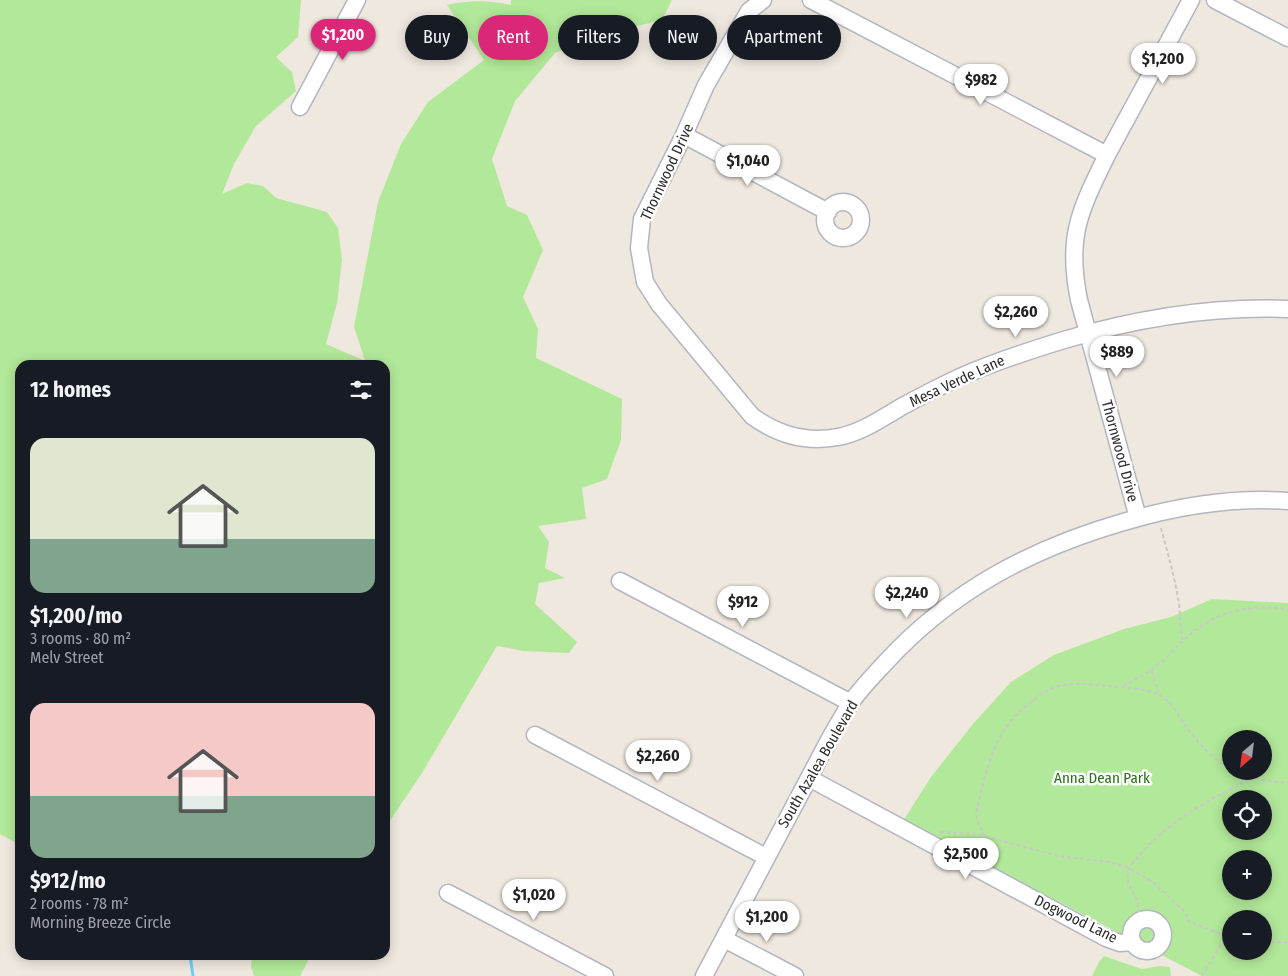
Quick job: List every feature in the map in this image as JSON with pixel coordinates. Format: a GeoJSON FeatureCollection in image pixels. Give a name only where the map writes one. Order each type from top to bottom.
{"type":"FeatureCollection","features":[{"type":"Feature","properties":{"kind":"street"},"geometry":{"type":"LineString","coordinates":[[300,107],[358,0]]}},
{"type":"Feature","properties":{"kind":"street","name":"Thornwood Drive"},"geometry":{"type":"LineString","coordinates":[[752,416],[659,304],[645,282],[639,248],[642,219],[684,135],[706,85],[749,11],[763,0]]}},
{"type":"Feature","properties":{"kind":"street"},"geometry":{"type":"LineString","coordinates":[[811,0],[1107,155]]}},
{"type":"Feature","properties":{"kind":"street","name":"Thornwood Drive"},"geometry":{"type":"LineString","coordinates":[[1138,518],[1075,281],[1074,241],[1084,203],[1107,155],[1191,0]]}},
{"type":"Feature","properties":{"kind":"street"},"geometry":{"type":"LineString","coordinates":[[1215,0],[1288,38]]}},
{"type":"Feature","properties":{"kind":"street"},"geometry":{"type":"LineString","coordinates":[[684,135],[828,212]]}},
{"type":"Feature","properties":{"kind":"street","name":"Mesa Verde Lane"},"geometry":{"type":"LineString","coordinates":[[752,416],[776,431],[797,438],[839,437],[860,430],[940,386],[970,372],[1021,353],[1088,333],[1144,319],[1208,310],[1288,308]]}},
{"type":"Feature","properties":{"kind":"street","name":"South Azalea Boulevard"},"geometry":{"type":"LineString","coordinates":[[704,976],[829,740],[851,703],[901,646],[925,623],[996,573],[1048,547],[1082,534],[1186,506],[1227,501],[1288,500]]}},
{"type":"Feature","properties":{"kind":"street"},"geometry":{"type":"LineString","coordinates":[[620,581],[851,703]]}},
{"type":"Feature","properties":{"kind":"street"},"geometry":{"type":"LineString","coordinates":[[535,735],[766,857]]}},
{"type":"Feature","properties":{"kind":"street","name":"Dogwood Lane"},"geometry":{"type":"LineString","coordinates":[[809,778],[1106,938],[1120,943],[1132,942]]}},
{"type":"Feature","properties":{"kind":"street"},"geometry":{"type":"LineString","coordinates":[[448,893],[605,976]]}},
{"type":"Feature","properties":{"kind":"street","name":"Dogwood Lane"},"geometry":{"type":"LineString","coordinates":[[1150,919],[1156,921],[1162,930],[1162,940],[1156,948],[1145,951],[1140,950],[1132,942],[1131,932],[1140,920],[1150,919]]}},
{"type":"Feature","properties":{"kind":"street"},"geometry":{"type":"LineString","coordinates":[[724,939],[795,976]]}},
{"type":"Feature","properties":{"kind":"path"},"geometry":{"type":"LineString","coordinates":[[1161,528],[1178,598],[1183,641]]}},
{"type":"Feature","properties":{"kind":"path"},"geometry":{"type":"LineString","coordinates":[[1121,687],[1151,670],[1194,631],[1220,616],[1252,607],[1288,610]]}},
{"type":"Feature","properties":{"kind":"path"},"geometry":{"type":"LineString","coordinates":[[1151,670],[1159,695],[1174,710],[1207,753],[1222,763]]}},
{"type":"Feature","properties":{"kind":"path"},"geometry":{"type":"LineString","coordinates":[[985,836],[977,821],[976,813],[990,758],[1006,726],[1019,711],[1037,697],[1055,687],[1069,684],[1136,688],[1159,695]]}},
{"type":"Feature","properties":{"kind":"path"},"geometry":{"type":"LineString","coordinates":[[1140,920],[1137,901],[1130,889],[1128,880],[1129,869],[1149,845],[1169,828],[1222,793],[1250,780]]}},
{"type":"Feature","properties":{"kind":"path"},"geometry":{"type":"LineString","coordinates":[[1268,780],[1288,783]]}},
{"type":"Feature","properties":{"kind":"path"},"geometry":{"type":"LineString","coordinates":[[939,832],[985,836],[1058,856],[1110,862],[1129,869],[1154,883],[1186,913],[1188,920],[1222,934]]}},
{"type":"Feature","properties":{"kind":"path"},"geometry":{"type":"LineString","coordinates":[[1272,942],[1288,942]]}},
{"type":"Feature","properties":{"kind":"path"},"geometry":{"type":"LineString","coordinates":[[1202,976],[1222,943]]}},
{"type":"Feature","properties":{"kind":"green space"},"geometry":{"type":"Polygon","coordinates":[[[0,0],[301,0],[298,37],[276,57],[292,72],[296,91],[256,126],[234,164],[222,194],[247,183],[263,186],[276,198],[327,212],[338,228],[342,260],[337,303],[326,344],[363,360],[15,360],[15,842],[0,834],[0,0]]]}},
{"type":"Feature","properties":{"kind":"green space"},"geometry":{"type":"Polygon","coordinates":[[[511,0],[672,0],[664,15],[649,15],[649,23],[639,26],[639,15],[558,15],[558,52],[515,101],[492,159],[507,206],[527,215],[543,250],[523,297],[538,329],[536,358],[622,399],[621,440],[607,479],[582,488],[586,519],[538,526],[549,542],[545,568],[565,578],[539,583],[535,604],[577,642],[569,653],[523,651],[497,646],[422,773],[390,821],[390,360],[365,360],[354,327],[378,202],[401,144],[428,102],[484,60],[548,60],[548,15],[478,15],[478,51],[468,36],[468,15],[454,15],[447,5],[479,1],[511,5],[511,0]]]}},
{"type":"Feature","properties":{"kind":"green space","name":"Anna Dean Park"},"geometry":{"type":"Polygon","coordinates":[[[1212,599],[1288,603],[1288,976],[1202,976],[903,821],[931,777],[973,724],[1011,682],[1054,655],[1124,629],[1171,617],[1212,599]]]}},
{"type":"Feature","properties":{"kind":"green space"},"geometry":{"type":"Polygon","coordinates":[[[1104,956],[1142,969],[1160,966],[1170,967],[1171,976],[1092,976],[1104,956]]]}},
{"type":"Feature","properties":{"kind":"green space"},"geometry":{"type":"Polygon","coordinates":[[[252,960],[308,960],[300,976],[254,976],[251,967],[252,960]]]}},
{"type":"Feature","properties":{"kind":"waterway"},"geometry":{"type":"LineString","coordinates":[[191,960],[193,976]]}}]}
